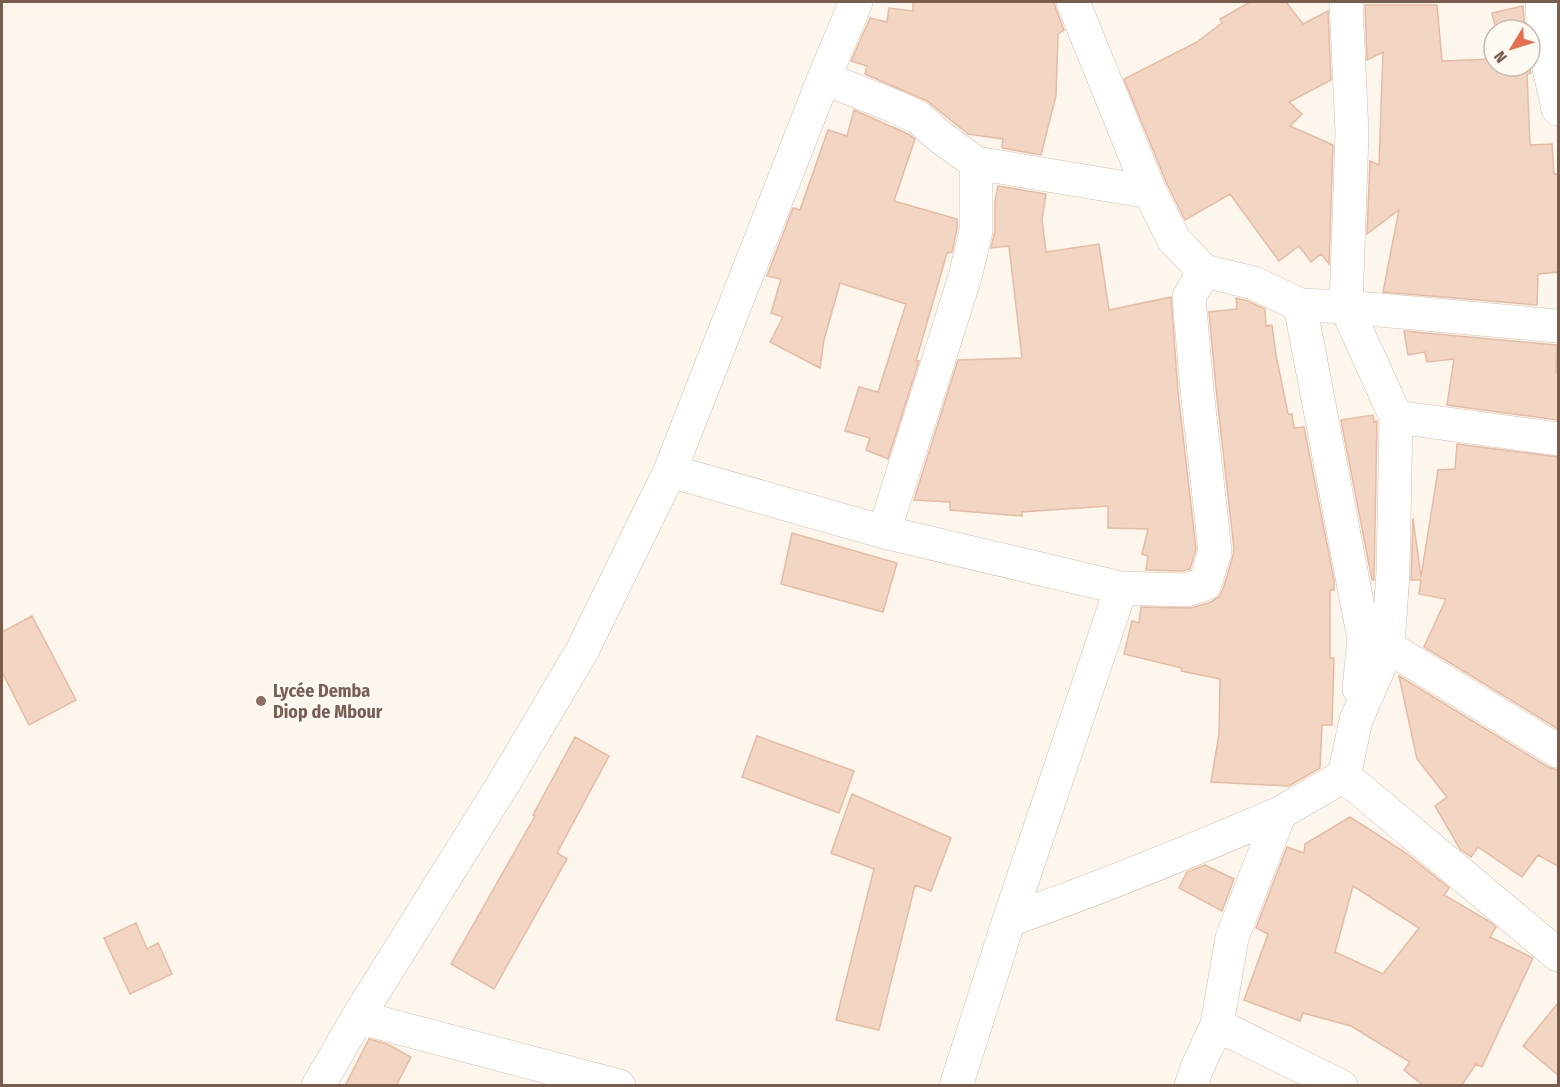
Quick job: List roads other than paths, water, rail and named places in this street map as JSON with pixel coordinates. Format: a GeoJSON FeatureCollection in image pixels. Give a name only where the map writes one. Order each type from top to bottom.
{"type":"FeatureCollection","features":[{"type":"Feature","properties":{"kind":"street"},"geometry":{"type":"LineString","coordinates":[[318,1086],[582,651],[670,471],[856,2]]}},
{"type":"Feature","properties":{"kind":"street"},"geometry":{"type":"LineString","coordinates":[[1073,2],[1150,192],[1174,240],[1204,271],[1254,283],[1300,305],[1558,326]]}},
{"type":"Feature","properties":{"kind":"street"},"geometry":{"type":"LineString","coordinates":[[1346,2],[1352,133],[1346,307],[1396,417],[1393,572],[1388,647],[1356,720]]}},
{"type":"Feature","properties":{"kind":"street"},"geometry":{"type":"LineString","coordinates":[[1542,2],[1544,45],[1558,109]]}},
{"type":"Feature","properties":{"kind":"street"},"geometry":{"type":"LineString","coordinates":[[824,78],[919,118],[976,163],[1150,192]]}},
{"type":"Feature","properties":{"kind":"street"},"geometry":{"type":"LineString","coordinates":[[884,532],[968,265],[976,231],[976,163]]}},
{"type":"Feature","properties":{"kind":"street"},"geometry":{"type":"LineString","coordinates":[[670,471],[884,532],[1121,588],[1186,590],[1205,584],[1215,551],[1189,297],[1204,271]]}},
{"type":"Feature","properties":{"kind":"street"},"geometry":{"type":"LineString","coordinates":[[1009,920],[1193,850],[1280,813],[1344,776],[1356,720],[1364,639],[1300,305]]}},
{"type":"Feature","properties":{"kind":"street"},"geometry":{"type":"LineString","coordinates":[[1396,417],[1558,439]]}},
{"type":"Feature","properties":{"kind":"street"},"geometry":{"type":"LineString","coordinates":[[956,1086],[1009,920],[1121,588]]}},
{"type":"Feature","properties":{"kind":"street"},"geometry":{"type":"LineString","coordinates":[[1388,647],[1558,752]]}},
{"type":"Feature","properties":{"kind":"street"},"geometry":{"type":"LineString","coordinates":[[1344,776],[1558,955]]}},
{"type":"Feature","properties":{"kind":"street"},"geometry":{"type":"LineString","coordinates":[[1191,1086],[1217,1025],[1232,938],[1280,813]]}},
{"type":"Feature","properties":{"kind":"street"},"geometry":{"type":"LineString","coordinates":[[358,1017],[619,1086]]}},
{"type":"Feature","properties":{"kind":"street"},"geometry":{"type":"LineString","coordinates":[[1217,1025],[1341,1086]]}},
{"type":"Feature","properties":{"kind":"place","name":"Lycée Demba Diop de Mbour"},"geometry":{"type":"Point","coordinates":[261,701]}}]}
